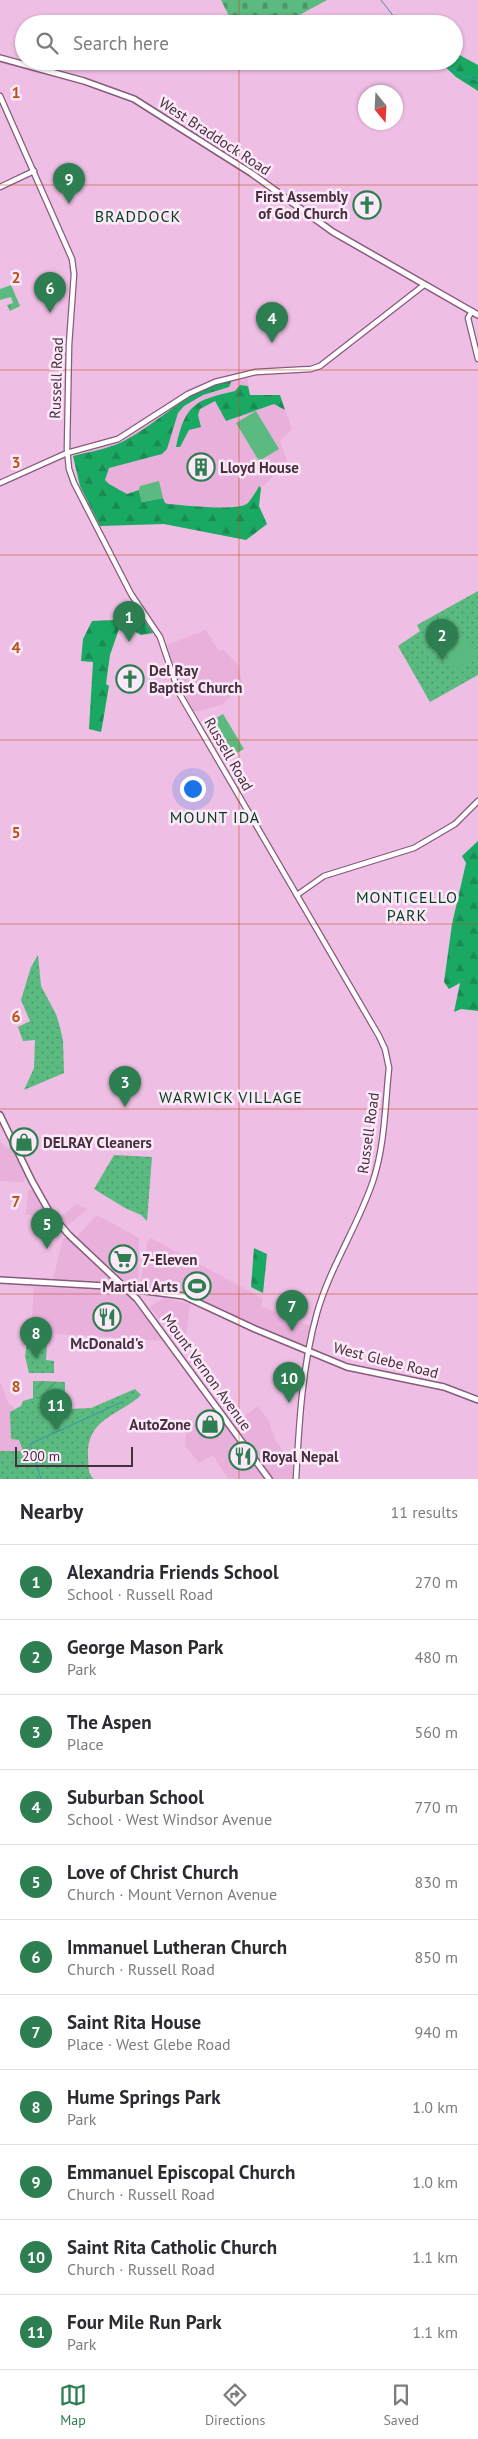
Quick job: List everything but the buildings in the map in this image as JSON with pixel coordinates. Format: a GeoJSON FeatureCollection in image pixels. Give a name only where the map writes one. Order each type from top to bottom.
{"type":"FeatureCollection","features":[{"type":"Feature","properties":{"kind":"main road","name":"West Braddock Road"},"geometry":{"type":"LineString","coordinates":[[0,58],[15,62]]}},
{"type":"Feature","properties":{"kind":"main road","name":"West Braddock Road"},"geometry":{"type":"LineString","coordinates":[[43,70],[90,83],[134,99],[244,168],[333,232],[478,315]]}},
{"type":"Feature","properties":{"kind":"main road","name":"Mount Vernon Avenue"},"geometry":{"type":"LineString","coordinates":[[0,1115],[50,1213],[73,1239],[127,1288],[168,1339],[269,1479]]}},
{"type":"Feature","properties":{"kind":"main road","name":"West Glebe Road"},"geometry":{"type":"LineString","coordinates":[[0,1280],[127,1288],[187,1297],[228,1317],[347,1367],[444,1387],[478,1400]]}},
{"type":"Feature","properties":{"kind":"street","name":"Russell Road"},"geometry":{"type":"LineString","coordinates":[[0,96],[69,248],[74,266],[67,453],[69,469],[77,490],[131,594],[160,637],[177,688],[379,1036],[390,1068],[379,1160],[375,1177],[325,1288],[316,1316],[309,1352],[296,1479]]}},
{"type":"Feature","properties":{"kind":"street"},"geometry":{"type":"LineString","coordinates":[[0,187],[34,171]]}},
{"type":"Feature","properties":{"kind":"street"},"geometry":{"type":"LineString","coordinates":[[0,483],[67,453],[118,438],[188,394],[220,380],[256,372],[311,369],[320,366],[424,284]]}},
{"type":"Feature","properties":{"kind":"street"},"geometry":{"type":"LineString","coordinates":[[472,311],[468,318],[478,359]]}},
{"type":"Feature","properties":{"kind":"street"},"geometry":{"type":"LineString","coordinates":[[297,895],[324,876],[414,848],[455,824],[478,801]]}},
{"type":"Feature","properties":{"kind":"shaded area"},"geometry":{"type":"Polygon","coordinates":[[[247,375],[250,395],[280,395],[292,429],[280,441],[287,460],[279,471],[261,488],[258,506],[267,524],[246,540],[164,524],[100,526],[80,486],[73,456],[121,442],[182,401],[204,389],[247,375]]]}},
{"type":"Feature","properties":{"kind":"shaded area"},"geometry":{"type":"Polygon","coordinates":[[[206,630],[218,650],[224,650],[238,665],[243,686],[221,705],[194,712],[177,678],[167,645],[206,630]]]}},
{"type":"Feature","properties":{"kind":"shaded area"},"geometry":{"type":"Polygon","coordinates":[[[0,1142],[7,1148],[11,1146],[25,1171],[26,1177],[23,1182],[0,1181],[0,1142]]]}},
{"type":"Feature","properties":{"kind":"shaded area"},"geometry":{"type":"Polygon","coordinates":[[[32,1189],[60,1232],[38,1231],[39,1215],[26,1215],[28,1191],[32,1189]]]}},
{"type":"Feature","properties":{"kind":"shaded area"},"geometry":{"type":"Polygon","coordinates":[[[77,1204],[87,1209],[66,1227],[59,1218],[77,1204]]]}},
{"type":"Feature","properties":{"kind":"shaded area"},"geometry":{"type":"Polygon","coordinates":[[[97,1215],[139,1238],[138,1285],[127,1284],[76,1238],[97,1215]]]}},
{"type":"Feature","properties":{"kind":"shaded area"},"geometry":{"type":"Polygon","coordinates":[[[63,1238],[66,1238],[118,1284],[53,1280],[63,1238]]]}},
{"type":"Feature","properties":{"kind":"shaded area"},"geometry":{"type":"Polygon","coordinates":[[[151,1238],[262,1298],[262,1307],[311,1326],[306,1346],[259,1328],[188,1293],[140,1286],[147,1242],[151,1238]]]}},
{"type":"Feature","properties":{"kind":"shaded area"},"geometry":{"type":"Polygon","coordinates":[[[34,1287],[125,1291],[164,1341],[31,1332],[34,1287]]]}},
{"type":"Feature","properties":{"kind":"shaded area"},"geometry":{"type":"Polygon","coordinates":[[[164,1298],[190,1304],[184,1352],[150,1307],[164,1298]]]}},
{"type":"Feature","properties":{"kind":"shaded area"},"geometry":{"type":"Polygon","coordinates":[[[0,1382],[9,1404],[15,1408],[10,1412],[23,1451],[0,1451],[0,1382]]]}},
{"type":"Feature","properties":{"kind":"shaded area"},"geometry":{"type":"Polygon","coordinates":[[[258,1406],[268,1420],[275,1439],[293,1465],[293,1479],[273,1479],[234,1424],[258,1406]]]}},
{"type":"Feature","properties":{"kind":"shaded area"},"geometry":{"type":"Polygon","coordinates":[[[214,1409],[264,1479],[228,1479],[213,1455],[199,1463],[185,1446],[186,1429],[214,1409]]]}},
{"type":"Feature","properties":{"kind":"green space"},"geometry":{"type":"Polygon","coordinates":[[[221,0],[327,0],[300,15],[228,15],[221,0]]]}},
{"type":"Feature","properties":{"kind":"green space"},"geometry":{"type":"Polygon","coordinates":[[[463,57],[478,65],[478,91],[449,70],[463,70],[463,57]]]}},
{"type":"Feature","properties":{"kind":"green space"},"geometry":{"type":"Polygon","coordinates":[[[11,285],[20,306],[10,311],[7,305],[13,303],[11,297],[0,300],[0,289],[11,285]]]}},
{"type":"Feature","properties":{"kind":"green space"},"geometry":{"type":"Polygon","coordinates":[[[233,378],[229,387],[203,395],[184,406],[178,413],[167,449],[162,454],[109,468],[105,480],[127,494],[139,490],[142,502],[163,498],[165,503],[168,504],[210,507],[242,506],[248,503],[259,486],[261,488],[259,506],[267,524],[246,540],[164,524],[100,526],[80,486],[73,456],[122,442],[189,397],[203,389],[233,378]]]}},
{"type":"Feature","properties":{"kind":"green space"},"geometry":{"type":"Polygon","coordinates":[[[240,385],[248,386],[250,395],[280,395],[285,410],[274,404],[226,421],[215,401],[200,409],[198,415],[201,427],[189,430],[180,447],[176,447],[183,422],[193,407],[210,398],[235,391],[240,385]]]}},
{"type":"Feature","properties":{"kind":"green space"},"geometry":{"type":"Polygon","coordinates":[[[256,411],[279,449],[259,461],[236,423],[256,411]]]}},
{"type":"Feature","properties":{"kind":"green space"},"geometry":{"type":"Polygon","coordinates":[[[159,481],[163,498],[142,502],[140,486],[159,481]]]}},
{"type":"Feature","properties":{"kind":"green space"},"geometry":{"type":"Polygon","coordinates":[[[478,591],[478,675],[430,702],[398,646],[420,631],[417,625],[478,591]]]}},
{"type":"Feature","properties":{"kind":"green space"},"geometry":{"type":"Polygon","coordinates":[[[132,603],[153,633],[141,635],[125,626],[119,629],[110,655],[106,684],[109,686],[101,732],[89,729],[93,662],[81,661],[83,639],[92,621],[115,620],[117,610],[124,609],[132,603]]]}},
{"type":"Feature","properties":{"kind":"green space"},"geometry":{"type":"Polygon","coordinates":[[[464,641],[473,649],[478,659],[457,669],[453,668],[444,648],[453,642],[464,641]]]}},
{"type":"Feature","properties":{"kind":"green space"},"geometry":{"type":"Polygon","coordinates":[[[223,714],[244,749],[230,757],[209,722],[223,714]]]}},
{"type":"Feature","properties":{"kind":"green space","name":"MONTICELLO PARK"},"geometry":{"type":"Polygon","coordinates":[[[478,841],[478,1011],[461,1009],[454,1012],[460,983],[449,989],[444,982],[452,924],[466,863],[462,856],[478,841]]]}},
{"type":"Feature","properties":{"kind":"green space"},"geometry":{"type":"Polygon","coordinates":[[[38,955],[41,986],[56,1014],[60,1027],[63,1041],[64,1073],[24,1090],[34,1068],[35,1040],[23,1041],[18,1027],[30,1021],[21,1000],[31,967],[38,955]]]}},
{"type":"Feature","properties":{"kind":"green space"},"geometry":{"type":"Polygon","coordinates":[[[114,1155],[152,1157],[147,1221],[141,1215],[125,1208],[94,1189],[114,1155]]]}},
{"type":"Feature","properties":{"kind":"green space"},"geometry":{"type":"Polygon","coordinates":[[[254,1248],[267,1254],[263,1293],[251,1287],[254,1248]]]}},
{"type":"Feature","properties":{"kind":"green space"},"geometry":{"type":"Polygon","coordinates":[[[27,1341],[47,1342],[46,1360],[54,1361],[54,1373],[29,1373],[25,1356],[27,1341]]]}},
{"type":"Feature","properties":{"kind":"green space"},"geometry":{"type":"Polygon","coordinates":[[[33,1381],[65,1382],[65,1403],[68,1409],[91,1408],[135,1389],[141,1395],[105,1419],[92,1434],[88,1457],[89,1472],[94,1479],[0,1479],[0,1451],[23,1451],[19,1440],[11,1439],[10,1412],[21,1406],[23,1401],[33,1398],[33,1381]]]}},
{"type":"Feature","properties":{"kind":"green space"},"geometry":{"type":"Polygon","coordinates":[[[39,1381],[59,1382],[59,1399],[38,1398],[39,1381]]]}},
{"type":"Feature","properties":{"kind":"waterway"},"geometry":{"type":"LineString","coordinates":[[381,0],[393,15]]}},
{"type":"Feature","properties":{"kind":"waterway"},"geometry":{"type":"LineString","coordinates":[[455,70],[478,81]]}},
{"type":"Feature","properties":{"kind":"waterway"},"geometry":{"type":"LineString","coordinates":[[41,1479],[30,1444],[122,1402]]}},
{"type":"Feature","properties":{"kind":"place","name":"Emmanuel Episcopal Church"},"geometry":{"type":"Point","coordinates":[69,204]}},
{"type":"Feature","properties":{"kind":"place","name":"First Assembly of God Church"},"geometry":{"type":"Point","coordinates":[367,205]}},
{"type":"Feature","properties":{"kind":"place","name":"Immanuel Lutheran Church"},"geometry":{"type":"Point","coordinates":[50,313]}},
{"type":"Feature","properties":{"kind":"place","name":"Suburban School"},"geometry":{"type":"Point","coordinates":[272,343]}},
{"type":"Feature","properties":{"kind":"place","name":"Lloyd House"},"geometry":{"type":"Point","coordinates":[201,467]}},
{"type":"Feature","properties":{"kind":"place","name":"Alexandria Friends School"},"geometry":{"type":"Point","coordinates":[129,642]}},
{"type":"Feature","properties":{"kind":"place","name":"George Mason Park"},"geometry":{"type":"Point","coordinates":[442,660]}},
{"type":"Feature","properties":{"kind":"place","name":"Del Ray Baptist Church"},"geometry":{"type":"Point","coordinates":[130,679]}},
{"type":"Feature","properties":{"kind":"place","name":"The Aspen"},"geometry":{"type":"Point","coordinates":[125,1107]}},
{"type":"Feature","properties":{"kind":"place","name":"DELRAY Cleaners"},"geometry":{"type":"Point","coordinates":[24,1142]}},
{"type":"Feature","properties":{"kind":"place","name":"Love of Christ Church"},"geometry":{"type":"Point","coordinates":[47,1249]}},
{"type":"Feature","properties":{"kind":"place","name":"7-Eleven"},"geometry":{"type":"Point","coordinates":[123,1259]}},
{"type":"Feature","properties":{"kind":"place","name":"Martial Arts"},"geometry":{"type":"Point","coordinates":[197,1286]}},
{"type":"Feature","properties":{"kind":"place","name":"McDonald's"},"geometry":{"type":"Point","coordinates":[107,1317]}},
{"type":"Feature","properties":{"kind":"place","name":"Saint Rita House"},"geometry":{"type":"Point","coordinates":[292,1331]}},
{"type":"Feature","properties":{"kind":"place","name":"Hume Springs Park"},"geometry":{"type":"Point","coordinates":[36,1358]}},
{"type":"Feature","properties":{"kind":"place","name":"Saint Rita Catholic Church"},"geometry":{"type":"Point","coordinates":[289,1403]}},
{"type":"Feature","properties":{"kind":"place","name":"AutoZone"},"geometry":{"type":"Point","coordinates":[210,1424]}},
{"type":"Feature","properties":{"kind":"place","name":"Four Mile Run Park"},"geometry":{"type":"Point","coordinates":[56,1430]}},
{"type":"Feature","properties":{"kind":"place","name":"Royal Nepal"},"geometry":{"type":"Point","coordinates":[243,1456]}},
{"type":"Feature","properties":{"kind":"district","name":"BRADDOCK"},"geometry":{"type":"Point","coordinates":[138,216]}},
{"type":"Feature","properties":{"kind":"district","name":"MOUNT IDA"},"geometry":{"type":"Point","coordinates":[215,817]}},
{"type":"Feature","properties":{"kind":"district","name":"MONTICELLO PARK"},"geometry":{"type":"Point","coordinates":[407,906]}},
{"type":"Feature","properties":{"kind":"district","name":"WARWICK VILLAGE"},"geometry":{"type":"Point","coordinates":[231,1097]}}]}
